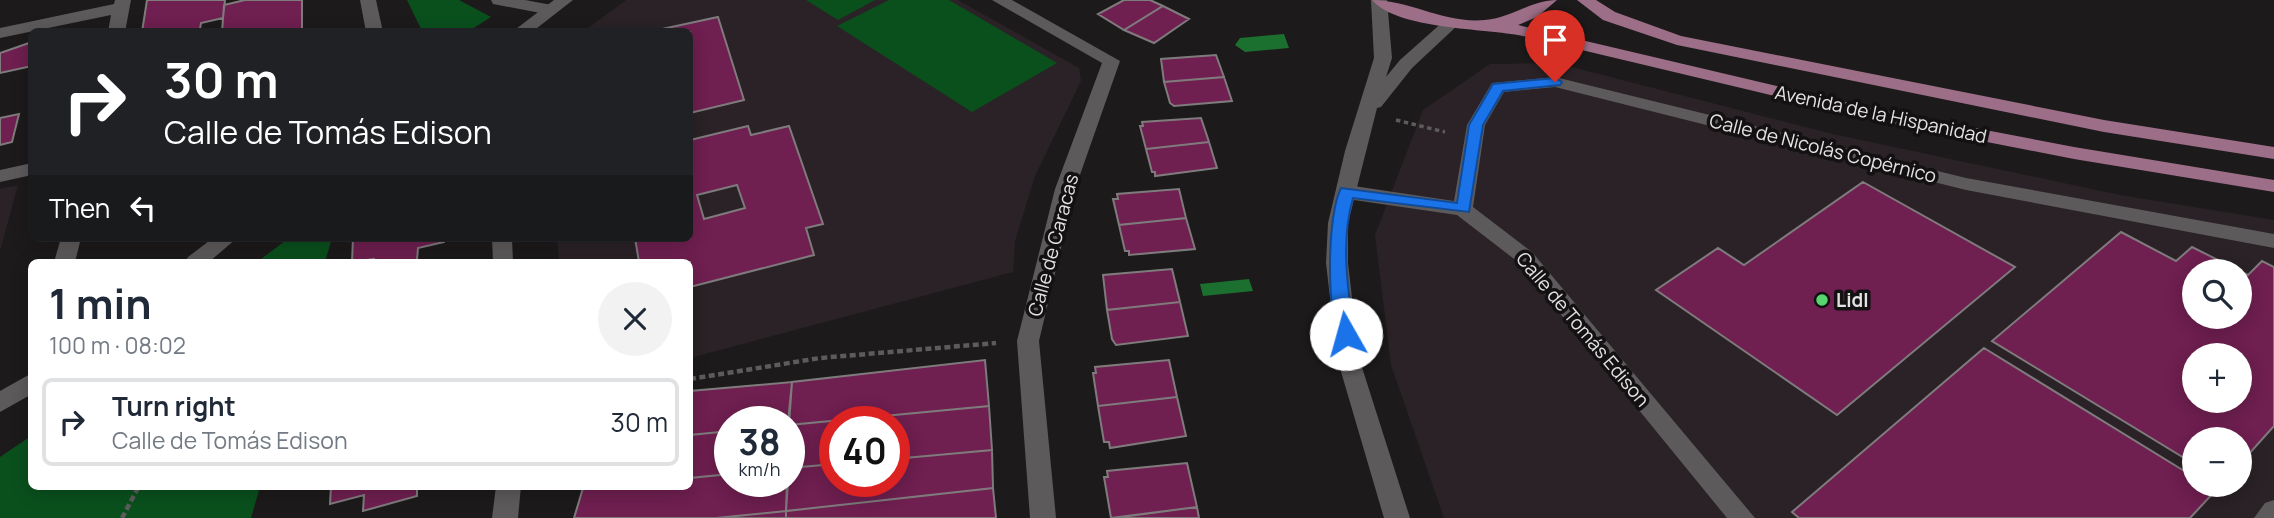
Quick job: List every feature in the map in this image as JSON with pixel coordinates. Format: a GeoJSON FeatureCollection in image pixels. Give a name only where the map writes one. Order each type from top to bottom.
{"type":"FeatureCollection","features":[{"type":"Feature","properties":{"kind":"main road"},"geometry":{"type":"LineString","coordinates":[[1380,0],[1410,15],[1451,24],[1491,24],[1518,19],[1538,10],[1549,0]]}},
{"type":"Feature","properties":{"kind":"main road","name":"Avenida de la Hispanidad"},"geometry":{"type":"LineString","coordinates":[[1584,0],[1609,16],[1677,40],[2091,124],[2274,153]]}},
{"type":"Feature","properties":{"kind":"main road","name":"Avenida de la Hispanidad"},"geometry":{"type":"LineString","coordinates":[[1491,24],[1546,35],[1744,85],[2054,150],[2274,186]]}},
{"type":"Feature","properties":{"kind":"street"},"geometry":{"type":"LineString","coordinates":[[368,0],[374,28]]}},
{"type":"Feature","properties":{"kind":"street"},"geometry":{"type":"LineString","coordinates":[[499,0],[558,5]]}},
{"type":"Feature","properties":{"kind":"street","name":"Calle de Caracas"},"geometry":{"type":"LineString","coordinates":[[1000,0],[1111,61],[1109,73],[1065,189],[1028,341],[1043,518]]}},
{"type":"Feature","properties":{"kind":"street"},"geometry":{"type":"LineString","coordinates":[[1380,0],[1383,58],[1354,151],[1338,223],[1337,263],[1349,358],[1397,518]]}},
{"type":"Feature","properties":{"kind":"street"},"geometry":{"type":"LineString","coordinates":[[0,33],[122,4],[117,28]]}},
{"type":"Feature","properties":{"kind":"street"},"geometry":{"type":"LineString","coordinates":[[526,28],[558,5]]}},
{"type":"Feature","properties":{"kind":"street"},"geometry":{"type":"LineString","coordinates":[[1368,113],[1406,64],[1451,24]]}},
{"type":"Feature","properties":{"kind":"street","name":"Calle de Nicolás Copérnico"},"geometry":{"type":"LineString","coordinates":[[1463,209],[1476,125],[1498,87],[1555,82],[1966,184],[2274,241]]}},
{"type":"Feature","properties":{"kind":"street"},"geometry":{"type":"LineString","coordinates":[[0,176],[28,170]]}},
{"type":"Feature","properties":{"kind":"street","name":"Calle de Tomás Edison"},"geometry":{"type":"LineString","coordinates":[[1347,192],[1463,209],[1525,257],[1742,518]]}},
{"type":"Feature","properties":{"kind":"street"},"geometry":{"type":"LineString","coordinates":[[66,259],[70,242]]}},
{"type":"Feature","properties":{"kind":"street"},"geometry":{"type":"LineString","coordinates":[[199,259],[222,242]]}},
{"type":"Feature","properties":{"kind":"street"},"geometry":{"type":"LineString","coordinates":[[0,403],[28,385]]}},
{"type":"Feature","properties":{"kind":"street"},"geometry":{"type":"LineString","coordinates":[[505,518],[508,490]]}},
{"type":"Feature","properties":{"kind":"street"},"geometry":{"type":"LineString","coordinates":[[2267,518],[2274,511]]}},
{"type":"Feature","properties":{"kind":"path"},"geometry":{"type":"LineString","coordinates":[[1368,113],[1475,140]]}},
{"type":"Feature","properties":{"kind":"path"},"geometry":{"type":"LineString","coordinates":[[693,379],[821,358],[1028,341]]}},
{"type":"Feature","properties":{"kind":"path"},"geometry":{"type":"LineString","coordinates":[[122,518],[137,490]]}},
{"type":"Feature","properties":{"kind":"shaded area"},"geometry":{"type":"Polygon","coordinates":[[[407,0],[459,0],[491,17],[474,28],[421,28],[407,0]]]}},
{"type":"Feature","properties":{"kind":"shaded area"},"geometry":{"type":"Polygon","coordinates":[[[626,0],[958,0],[1079,68],[1081,81],[1035,176],[1015,241],[1013,272],[693,357],[693,259],[559,259],[557,242],[693,242],[693,28],[588,28],[626,0]]]}},
{"type":"Feature","properties":{"kind":"shaded area"},"geometry":{"type":"Polygon","coordinates":[[[806,0],[875,0],[838,20],[806,0]]]}},
{"type":"Feature","properties":{"kind":"shaded area"},"geometry":{"type":"Polygon","coordinates":[[[889,0],[949,0],[1057,63],[972,112],[837,26],[889,0]]]}},
{"type":"Feature","properties":{"kind":"shaded area"},"geometry":{"type":"Polygon","coordinates":[[[1284,34],[1289,48],[1245,52],[1235,45],[1240,38],[1284,34]]]}},
{"type":"Feature","properties":{"kind":"shaded area"},"geometry":{"type":"Polygon","coordinates":[[[1556,63],[1833,134],[2120,195],[2274,220],[2274,518],[1444,518],[1391,365],[1375,235],[1423,110],[1490,64],[1556,63]]]}},
{"type":"Feature","properties":{"kind":"shaded area"},"geometry":{"type":"Polygon","coordinates":[[[18,185],[0,251],[0,189],[18,185]]]}},
{"type":"Feature","properties":{"kind":"shaded area"},"geometry":{"type":"Polygon","coordinates":[[[284,242],[331,242],[326,259],[261,259],[284,242]]]}},
{"type":"Feature","properties":{"kind":"shaded area"},"geometry":{"type":"Polygon","coordinates":[[[1249,279],[1253,291],[1203,296],[1200,284],[1249,279]]]}},
{"type":"Feature","properties":{"kind":"shaded area"},"geometry":{"type":"Polygon","coordinates":[[[28,438],[28,490],[259,490],[251,518],[0,518],[0,457],[28,438]]]}},
{"type":"Feature","properties":{"kind":"building"},"geometry":{"type":"Polygon","coordinates":[[[147,0],[225,0],[223,18],[201,23],[200,28],[143,28],[147,0]]]}},
{"type":"Feature","properties":{"kind":"building"},"geometry":{"type":"Polygon","coordinates":[[[245,0],[302,0],[302,28],[222,28],[224,5],[245,0]]]}},
{"type":"Feature","properties":{"kind":"building"},"geometry":{"type":"Polygon","coordinates":[[[1124,0],[1150,0],[1163,6],[1124,30],[1098,14],[1124,0]]]}},
{"type":"Feature","properties":{"kind":"building"},"geometry":{"type":"Polygon","coordinates":[[[1163,6],[1189,19],[1154,43],[1124,30],[1163,6]]]}},
{"type":"Feature","properties":{"kind":"building"},"geometry":{"type":"Polygon","coordinates":[[[718,17],[744,100],[693,112],[693,28],[667,28],[718,17]]]}},
{"type":"Feature","properties":{"kind":"building"},"geometry":{"type":"Polygon","coordinates":[[[28,43],[28,67],[0,73],[0,53],[28,43]]]}},
{"type":"Feature","properties":{"kind":"building"},"geometry":{"type":"Polygon","coordinates":[[[1216,55],[1224,77],[1164,82],[1161,59],[1216,55]]]}},
{"type":"Feature","properties":{"kind":"building"},"geometry":{"type":"Polygon","coordinates":[[[1224,77],[1232,101],[1174,106],[1170,103],[1164,82],[1224,77]]]}},
{"type":"Feature","properties":{"kind":"building"},"geometry":{"type":"Polygon","coordinates":[[[19,114],[12,142],[0,145],[0,118],[19,114]]]}},
{"type":"Feature","properties":{"kind":"building"},"geometry":{"type":"Polygon","coordinates":[[[1201,118],[1209,142],[1146,149],[1140,126],[1143,126],[1142,122],[1201,118]]]}},
{"type":"Feature","properties":{"kind":"building"},"geometry":{"type":"Polygon","coordinates":[[[748,126],[751,135],[789,126],[823,224],[806,228],[814,255],[693,286],[693,259],[638,259],[636,242],[693,242],[693,139],[748,126]],[[737,185],[697,195],[704,219],[745,208],[737,185]]]}},
{"type":"Feature","properties":{"kind":"building"},"geometry":{"type":"Polygon","coordinates":[[[1209,142],[1217,168],[1155,176],[1155,172],[1152,172],[1146,149],[1209,142]]]}},
{"type":"Feature","properties":{"kind":"building","name":"Lidl"},"geometry":{"type":"Polygon","coordinates":[[[1863,182],[2015,267],[1837,415],[1656,290],[1718,248],[1744,265],[1863,182]]]}},
{"type":"Feature","properties":{"kind":"building"},"geometry":{"type":"Polygon","coordinates":[[[1179,189],[1186,218],[1119,225],[1113,199],[1118,199],[1117,194],[1179,189]]]}},
{"type":"Feature","properties":{"kind":"building"},"geometry":{"type":"Polygon","coordinates":[[[1186,218],[1195,249],[1129,255],[1129,251],[1125,251],[1119,225],[1186,218]]]}},
{"type":"Feature","properties":{"kind":"building"},"geometry":{"type":"Polygon","coordinates":[[[2121,232],[2176,261],[2192,247],[2216,259],[2182,259],[2182,329],[2252,329],[2252,271],[2262,261],[2274,267],[2274,426],[2252,451],[2252,427],[2182,427],[2182,457],[1992,341],[2121,232]]]}},
{"type":"Feature","properties":{"kind":"building"},"geometry":{"type":"Polygon","coordinates":[[[353,242],[444,242],[418,248],[417,259],[352,259],[353,242]]]}},
{"type":"Feature","properties":{"kind":"building"},"geometry":{"type":"Polygon","coordinates":[[[1172,269],[1180,302],[1107,310],[1103,275],[1172,269]]]}},
{"type":"Feature","properties":{"kind":"building"},"geometry":{"type":"Polygon","coordinates":[[[1180,302],[1188,336],[1116,345],[1112,339],[1107,310],[1180,302]]]}},
{"type":"Feature","properties":{"kind":"building"},"geometry":{"type":"Polygon","coordinates":[[[1984,348],[2182,470],[2182,497],[2210,497],[2190,518],[1799,518],[1792,512],[1984,348]]]}},
{"type":"Feature","properties":{"kind":"building"},"geometry":{"type":"Polygon","coordinates":[[[985,360],[989,406],[910,414],[910,406],[819,406],[819,422],[805,423],[805,406],[790,406],[792,382],[985,360]]]}},
{"type":"Feature","properties":{"kind":"building"},"geometry":{"type":"Polygon","coordinates":[[[1169,360],[1177,397],[1098,406],[1093,373],[1096,373],[1095,367],[1169,360]]]}},
{"type":"Feature","properties":{"kind":"building"},"geometry":{"type":"Polygon","coordinates":[[[792,382],[790,406],[714,406],[714,433],[693,435],[693,391],[792,382]]]}},
{"type":"Feature","properties":{"kind":"building"},"geometry":{"type":"Polygon","coordinates":[[[1177,397],[1186,436],[1110,448],[1109,442],[1104,442],[1098,406],[1177,397]]]}},
{"type":"Feature","properties":{"kind":"building"},"geometry":{"type":"Polygon","coordinates":[[[989,406],[992,450],[910,458],[910,414],[989,406]]]}},
{"type":"Feature","properties":{"kind":"building"},"geometry":{"type":"Polygon","coordinates":[[[819,422],[819,465],[805,467],[805,423],[819,422]]]}},
{"type":"Feature","properties":{"kind":"building"},"geometry":{"type":"Polygon","coordinates":[[[714,433],[714,476],[693,478],[693,435],[714,433]]]}},
{"type":"Feature","properties":{"kind":"building"},"geometry":{"type":"Polygon","coordinates":[[[992,450],[993,488],[786,511],[787,497],[805,497],[805,467],[819,465],[819,497],[910,497],[910,458],[992,450]]]}},
{"type":"Feature","properties":{"kind":"building"},"geometry":{"type":"Polygon","coordinates":[[[1187,463],[1197,507],[1111,518],[1104,477],[1108,477],[1107,471],[1187,463]]]}},
{"type":"Feature","properties":{"kind":"building"},"geometry":{"type":"Polygon","coordinates":[[[714,476],[714,497],[786,497],[786,511],[716,518],[574,518],[582,490],[693,490],[693,478],[714,476]]]}},
{"type":"Feature","properties":{"kind":"building"},"geometry":{"type":"Polygon","coordinates":[[[993,488],[996,518],[786,518],[786,511],[993,488]]]}},
{"type":"Feature","properties":{"kind":"building"},"geometry":{"type":"Polygon","coordinates":[[[331,490],[417,490],[417,496],[363,511],[364,495],[330,504],[331,490]]]}},
{"type":"Feature","properties":{"kind":"building"},"geometry":{"type":"Polygon","coordinates":[[[1197,507],[1199,518],[1114,518],[1197,507]]]}},
{"type":"Feature","properties":{"kind":"building"},"geometry":{"type":"Polygon","coordinates":[[[786,511],[786,518],[716,518],[786,511]]]}},
{"type":"Feature","properties":{"kind":"place","name":"Lidl"},"geometry":{"type":"Point","coordinates":[1822,300]}},
{"type":"Feature","properties":{"kind":"route"},"geometry":{"type":"LineString","coordinates":[[1346,334],[1337,263],[1338,223],[1347,192],[1463,209],[1476,125],[1498,87],[1555,82]]}}]}
